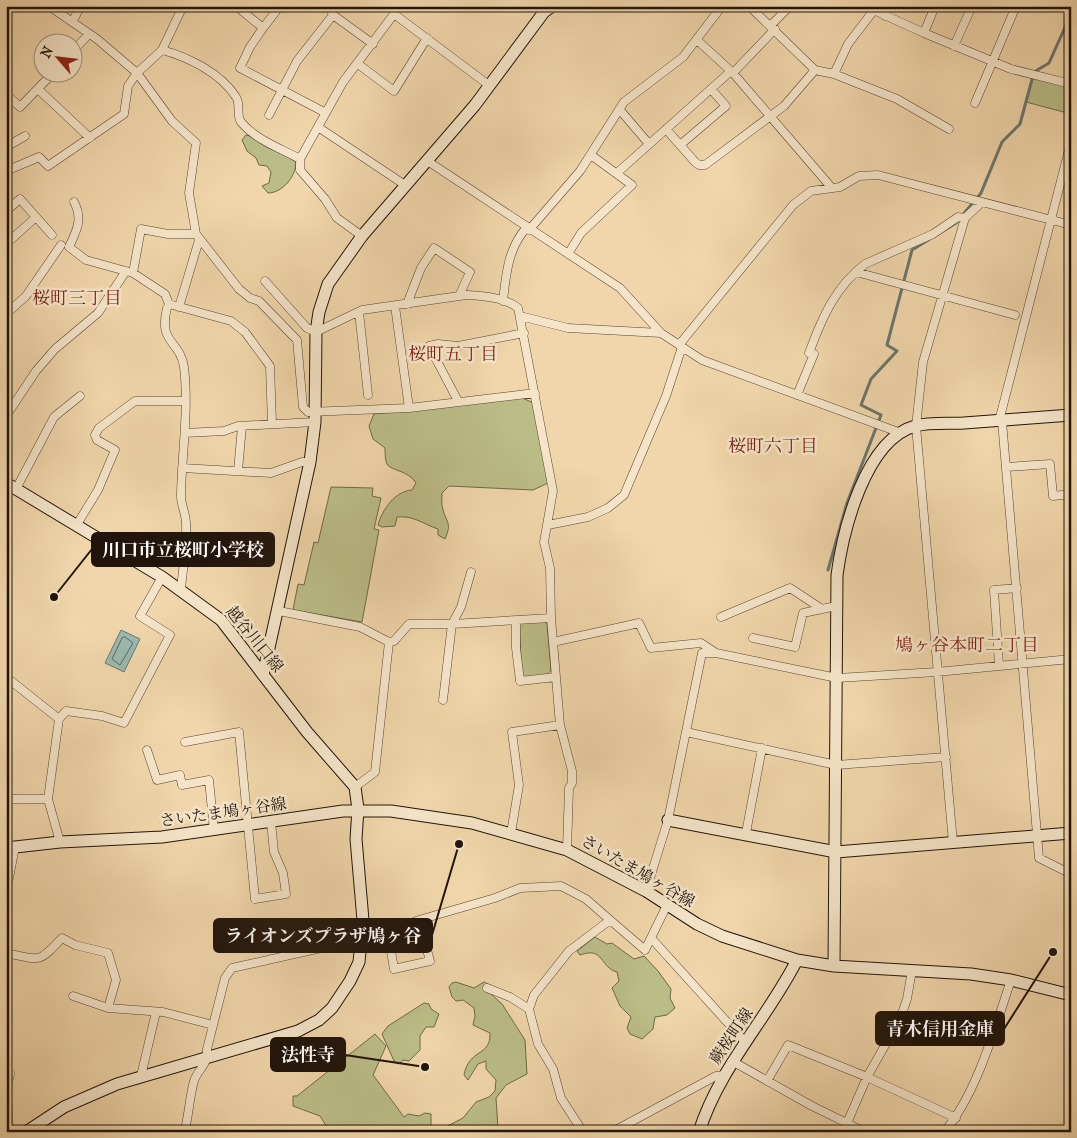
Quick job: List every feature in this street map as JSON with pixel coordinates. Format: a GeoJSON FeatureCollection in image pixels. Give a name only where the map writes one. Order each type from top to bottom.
{"type":"FeatureCollection","features":[{"type":"Feature","properties":{"kind":"street"},"geometry":{"type":"LineString","coordinates":[[49,6],[89,34],[138,73],[172,121],[196,143],[189,193],[197,237],[179,307]]}},
{"type":"Feature","properties":{"kind":"street"},"geometry":{"type":"LineString","coordinates":[[72,22],[81,6]]}},
{"type":"Feature","properties":{"kind":"street"},"geometry":{"type":"LineString","coordinates":[[6,171],[39,156],[48,166],[124,114],[128,86],[138,73],[162,50],[183,6]]}},
{"type":"Feature","properties":{"kind":"street"},"geometry":{"type":"LineString","coordinates":[[236,6],[263,28]]}},
{"type":"Feature","properties":{"kind":"street"},"geometry":{"type":"LineString","coordinates":[[280,6],[250,47],[240,68],[326,113]]}},
{"type":"Feature","properties":{"kind":"street"},"geometry":{"type":"LineString","coordinates":[[329,6],[333,15],[373,44]]}},
{"type":"Feature","properties":{"kind":"street"},"geometry":{"type":"LineString","coordinates":[[263,675],[279,611],[310,462],[315,418],[316,332],[320,305],[328,284],[362,236],[490,86],[544,12],[552,6]]}},
{"type":"Feature","properties":{"kind":"street"},"geometry":{"type":"LineString","coordinates":[[503,300],[511,252],[528,229],[580,172],[624,102],[683,57],[722,6]]}},
{"type":"Feature","properties":{"kind":"street"},"geometry":{"type":"LineString","coordinates":[[750,6],[815,70],[834,74],[897,99],[949,129]]}},
{"type":"Feature","properties":{"kind":"street"},"geometry":{"type":"LineString","coordinates":[[617,173],[732,72],[790,6]]}},
{"type":"Feature","properties":{"kind":"street"},"geometry":{"type":"LineString","coordinates":[[865,6],[992,61],[1071,84]]}},
{"type":"Feature","properties":{"kind":"street"},"geometry":{"type":"LineString","coordinates":[[885,16],[890,6]]}},
{"type":"Feature","properties":{"kind":"street"},"geometry":{"type":"LineString","coordinates":[[924,33],[936,6]]}},
{"type":"Feature","properties":{"kind":"street"},"geometry":{"type":"LineString","coordinates":[[954,46],[972,6]]}},
{"type":"Feature","properties":{"kind":"street"},"geometry":{"type":"LineString","coordinates":[[975,103],[1016,6]]}},
{"type":"Feature","properties":{"kind":"street"},"geometry":{"type":"LineString","coordinates":[[834,74],[848,44],[874,10]]}},
{"type":"Feature","properties":{"kind":"street"},"geometry":{"type":"LineString","coordinates":[[362,236],[337,218],[325,199],[300,170],[300,159],[344,82],[394,14],[490,86]]}},
{"type":"Feature","properties":{"kind":"street"},"geometry":{"type":"LineString","coordinates":[[268,115],[297,61],[333,15]]}},
{"type":"Feature","properties":{"kind":"street"},"geometry":{"type":"LineString","coordinates":[[82,41],[89,34]]}},
{"type":"Feature","properties":{"kind":"street"},"geometry":{"type":"LineString","coordinates":[[358,64],[394,91],[428,38]]}},
{"type":"Feature","properties":{"kind":"street"},"geometry":{"type":"LineString","coordinates":[[697,40],[732,72],[831,187]]}},
{"type":"Feature","properties":{"kind":"street"},"geometry":{"type":"LineString","coordinates":[[162,50],[192,61],[214,74],[236,97],[239,120],[256,136],[300,159]]}},
{"type":"Feature","properties":{"kind":"street"},"geometry":{"type":"LineString","coordinates":[[666,129],[699,165],[705,165],[784,106],[815,70]]}},
{"type":"Feature","properties":{"kind":"street"},"geometry":{"type":"LineString","coordinates":[[7,95],[20,107],[45,82]]}},
{"type":"Feature","properties":{"kind":"street"},"geometry":{"type":"LineString","coordinates":[[38,89],[90,138]]}},
{"type":"Feature","properties":{"kind":"street"},"geometry":{"type":"LineString","coordinates":[[680,145],[726,106],[711,89]]}},
{"type":"Feature","properties":{"kind":"street"},"geometry":{"type":"LineString","coordinates":[[620,110],[649,144]]}},
{"type":"Feature","properties":{"kind":"street"},"geometry":{"type":"LineString","coordinates":[[318,127],[405,185]]}},
{"type":"Feature","properties":{"kind":"street"},"geometry":{"type":"LineString","coordinates":[[6,147],[25,136]]}},
{"type":"Feature","properties":{"kind":"street"},"geometry":{"type":"LineString","coordinates":[[1071,142],[1001,421],[1007,467],[1039,858],[1071,874]]}},
{"type":"Feature","properties":{"kind":"street"},"geometry":{"type":"LineString","coordinates":[[568,254],[581,233],[632,185],[591,155]]}},
{"type":"Feature","properties":{"kind":"street"},"geometry":{"type":"LineString","coordinates":[[426,160],[620,288],[661,333],[702,360],[902,433]]}},
{"type":"Feature","properties":{"kind":"street"},"geometry":{"type":"LineString","coordinates":[[548,525],[588,517],[608,508],[624,495],[666,396],[681,346],[793,205],[811,191],[840,187],[860,176],[878,175],[1071,225]]}},
{"type":"Feature","properties":{"kind":"street"},"geometry":{"type":"LineString","coordinates":[[6,211],[20,199],[52,236]]}},
{"type":"Feature","properties":{"kind":"street"},"geometry":{"type":"LineString","coordinates":[[74,202],[79,212],[78,228],[69,247],[86,260],[129,272],[165,294],[169,304],[231,321],[245,332],[270,366],[272,424]]}},
{"type":"Feature","properties":{"kind":"street"},"geometry":{"type":"LineString","coordinates":[[953,842],[916,426],[923,362],[965,218],[982,202]]}},
{"type":"Feature","properties":{"kind":"street"},"geometry":{"type":"LineString","coordinates":[[797,395],[814,354],[809,353],[822,317],[835,296],[856,272],[865,264],[932,234],[958,217],[965,218]]}},
{"type":"Feature","properties":{"kind":"street"},"geometry":{"type":"LineString","coordinates":[[6,244],[35,218]]}},
{"type":"Feature","properties":{"kind":"street"},"geometry":{"type":"LineString","coordinates":[[6,416],[36,371],[55,349],[98,313],[129,272],[141,229],[197,237],[239,289],[250,298],[259,301],[294,337],[298,345],[303,407],[315,418]]}},
{"type":"Feature","properties":{"kind":"street"},"geometry":{"type":"LineString","coordinates":[[6,314],[26,296],[61,245]]}},
{"type":"Feature","properties":{"kind":"street"},"geometry":{"type":"LineString","coordinates":[[407,304],[421,268],[434,248],[470,272],[459,296]]}},
{"type":"Feature","properties":{"kind":"street"},"geometry":{"type":"LineString","coordinates":[[856,272],[942,297],[1015,315]]}},
{"type":"Feature","properties":{"kind":"street"},"geometry":{"type":"LineString","coordinates":[[265,281],[307,328],[316,332],[358,312],[459,296],[480,296],[503,300],[511,302],[518,308],[553,491],[544,542],[550,568],[551,618],[560,725],[572,771],[572,783],[569,788],[567,850]]}},
{"type":"Feature","properties":{"kind":"street"},"geometry":{"type":"LineString","coordinates":[[395,306],[409,408]]}},
{"type":"Feature","properties":{"kind":"street"},"geometry":{"type":"LineString","coordinates":[[167,308],[163,322],[167,339],[178,351],[183,364],[185,433],[181,497],[186,522],[181,589]]}},
{"type":"Feature","properties":{"kind":"street"},"geometry":{"type":"LineString","coordinates":[[358,312],[368,395]]}},
{"type":"Feature","properties":{"kind":"street"},"geometry":{"type":"LineString","coordinates":[[520,316],[568,328],[661,333]]}},
{"type":"Feature","properties":{"kind":"street"},"geometry":{"type":"LineString","coordinates":[[458,401],[429,346],[438,344],[458,346],[524,333]]}},
{"type":"Feature","properties":{"kind":"street"},"geometry":{"type":"LineString","coordinates":[[185,433],[224,431],[242,426],[535,394]]}},
{"type":"Feature","properties":{"kind":"street"},"geometry":{"type":"LineString","coordinates":[[9,487],[54,417],[80,396]]}},
{"type":"Feature","properties":{"kind":"street"},"geometry":{"type":"LineString","coordinates":[[76,526],[98,490],[115,450],[97,440],[95,435],[99,428],[135,401],[184,400]]}},
{"type":"Feature","properties":{"kind":"street"},"geometry":{"type":"LineString","coordinates":[[834,966],[836,606],[839,558],[850,516],[863,483],[879,451],[902,433],[916,426],[1071,415]]}},
{"type":"Feature","properties":{"kind":"street"},"geometry":{"type":"LineString","coordinates":[[238,471],[242,426]]}},
{"type":"Feature","properties":{"kind":"street"},"geometry":{"type":"LineString","coordinates":[[182,468],[271,473],[302,462],[310,462]]}},
{"type":"Feature","properties":{"kind":"street"},"geometry":{"type":"LineString","coordinates":[[1007,467],[1050,464],[1053,496],[1071,494]]}},
{"type":"Feature","properties":{"kind":"street","name":"越谷川口線"},"geometry":{"type":"LineString","coordinates":[[9,487],[162,577],[221,620],[306,732],[355,787]]}},
{"type":"Feature","properties":{"kind":"street"},"geometry":{"type":"LineString","coordinates":[[442,700],[452,624],[461,607],[471,572]]}},
{"type":"Feature","properties":{"kind":"street"},"geometry":{"type":"LineString","coordinates":[[60,842],[48,799],[58,719],[66,711],[102,716],[124,723],[170,635],[140,616],[162,577]]}},
{"type":"Feature","properties":{"kind":"street"},"geometry":{"type":"LineString","coordinates":[[721,617],[790,588],[822,609]]}},
{"type":"Feature","properties":{"kind":"street"},"geometry":{"type":"LineString","coordinates":[[999,665],[994,590],[1016,588]]}},
{"type":"Feature","properties":{"kind":"street"},"geometry":{"type":"LineString","coordinates":[[753,638],[795,647],[803,613],[836,606]]}},
{"type":"Feature","properties":{"kind":"street"},"geometry":{"type":"LineString","coordinates":[[279,611],[360,627],[389,642],[394,641],[410,624],[452,624],[551,618]]}},
{"type":"Feature","properties":{"kind":"street"},"geometry":{"type":"LineString","coordinates":[[516,621],[516,648],[520,681],[556,677]]}},
{"type":"Feature","properties":{"kind":"street"},"geometry":{"type":"LineString","coordinates":[[553,642],[639,622],[651,648],[701,643],[716,654]]}},
{"type":"Feature","properties":{"kind":"street"},"geometry":{"type":"LineString","coordinates":[[26,1132],[64,1107],[100,1090],[141,1076],[298,1031],[319,1020],[332,1008],[350,981],[359,962],[363,937],[356,839],[358,809],[355,787],[375,772],[389,642]]}},
{"type":"Feature","properties":{"kind":"street"},"geometry":{"type":"LineString","coordinates":[[646,891],[668,820],[702,653],[716,654],[836,678],[937,672],[1071,659]]}},
{"type":"Feature","properties":{"kind":"street"},"geometry":{"type":"LineString","coordinates":[[6,677],[58,719]]}},
{"type":"Feature","properties":{"kind":"street"},"geometry":{"type":"LineString","coordinates":[[511,833],[519,785],[512,732],[560,725]]}},
{"type":"Feature","properties":{"kind":"street"},"geometry":{"type":"LineString","coordinates":[[185,742],[238,732],[249,825],[255,899],[286,894],[283,873],[274,852],[271,822]]}},
{"type":"Feature","properties":{"kind":"street"},"geometry":{"type":"LineString","coordinates":[[686,732],[836,765],[946,757]]}},
{"type":"Feature","properties":{"kind":"street"},"geometry":{"type":"LineString","coordinates":[[746,834],[762,748]]}},
{"type":"Feature","properties":{"kind":"street"},"geometry":{"type":"LineString","coordinates":[[147,750],[156,780],[180,775],[182,785],[209,780],[214,830]]}},
{"type":"Feature","properties":{"kind":"street"},"geometry":{"type":"LineString","coordinates":[[6,799],[48,799]]}},
{"type":"Feature","properties":{"kind":"street","name":"さいたま鳩ヶ谷線"},"geometry":{"type":"LineString","coordinates":[[11,847],[60,842],[162,837],[358,809],[391,810],[453,820],[511,833],[567,850],[646,891],[666,905],[722,936],[797,960],[834,966],[912,970],[1011,980],[1071,995]]}},
{"type":"Feature","properties":{"kind":"street"},"geometry":{"type":"LineString","coordinates":[[668,820],[836,852],[1071,833]]}},
{"type":"Feature","properties":{"kind":"street"},"geometry":{"type":"LineString","coordinates":[[6,892],[11,847]]}},
{"type":"Feature","properties":{"kind":"street"},"geometry":{"type":"LineString","coordinates":[[188,1132],[186,1125],[195,1079],[208,1058],[212,1025],[225,978],[236,966],[388,933],[419,920],[495,898],[520,888],[540,886],[561,886],[586,899],[645,950],[652,939],[666,905]]}},
{"type":"Feature","properties":{"kind":"street"},"geometry":{"type":"LineString","coordinates":[[388,933],[394,969],[430,961],[419,920]]}},
{"type":"Feature","properties":{"kind":"street"},"geometry":{"type":"LineString","coordinates":[[584,1132],[561,1098],[553,1069],[538,1044],[529,1009],[534,995],[569,951],[610,920]]}},
{"type":"Feature","properties":{"kind":"street"},"geometry":{"type":"LineString","coordinates":[[6,953],[36,960],[45,957],[62,938],[75,945],[108,953],[116,980],[108,1008]]}},
{"type":"Feature","properties":{"kind":"street"},"geometry":{"type":"LineString","coordinates":[[652,939],[746,1043]]}},
{"type":"Feature","properties":{"kind":"street","name":"蕨桜町線"},"geometry":{"type":"LineString","coordinates":[[700,1131],[708,1105],[724,1075],[784,985],[797,960]]}},
{"type":"Feature","properties":{"kind":"street"},"geometry":{"type":"LineString","coordinates":[[847,1123],[867,1077],[900,1019],[907,999],[912,970]]}},
{"type":"Feature","properties":{"kind":"street"},"geometry":{"type":"LineString","coordinates":[[944,1132],[956,1118],[988,1046],[1011,980]]}},
{"type":"Feature","properties":{"kind":"street"},"geometry":{"type":"LineString","coordinates":[[487,988],[510,997],[529,1009]]}},
{"type":"Feature","properties":{"kind":"street"},"geometry":{"type":"LineString","coordinates":[[73,996],[108,1008],[156,1012],[212,1025]]}},
{"type":"Feature","properties":{"kind":"street"},"geometry":{"type":"LineString","coordinates":[[141,1076],[156,1012]]}},
{"type":"Feature","properties":{"kind":"street"},"geometry":{"type":"LineString","coordinates":[[767,1081],[788,1045],[867,1077],[956,1118]]}},
{"type":"Feature","properties":{"kind":"street"},"geometry":{"type":"LineString","coordinates":[[732,1061],[865,1132]]}},
{"type":"Feature","properties":{"kind":"street"},"geometry":{"type":"LineString","coordinates":[[6,1073],[10,1074],[7,1087],[9,1132]]}},
{"type":"Feature","properties":{"kind":"street"},"geometry":{"type":"LineString","coordinates":[[612,1132],[622,1129],[716,1076],[724,1075]]}},
{"type":"Feature","properties":{"kind":"green space"},"geometry":{"type":"Polygon","coordinates":[[[1033,77],[1071,87],[1071,114],[1026,102],[1033,77]]]}},
{"type":"Feature","properties":{"kind":"green space"},"geometry":{"type":"Polygon","coordinates":[[[246,135],[296,162],[294,173],[283,187],[268,193],[262,186],[269,183],[271,172],[267,166],[259,165],[256,158],[247,151],[242,140],[246,135]]]}},
{"type":"Feature","properties":{"kind":"green space"},"geometry":{"type":"Polygon","coordinates":[[[522,398],[534,403],[548,483],[533,490],[449,486],[442,493],[442,508],[448,524],[445,539],[438,535],[438,529],[408,517],[397,517],[395,526],[382,527],[378,525],[390,502],[400,494],[412,490],[416,483],[409,476],[387,464],[385,448],[373,439],[369,426],[374,414],[522,398]]]}},
{"type":"Feature","properties":{"kind":"green space"},"geometry":{"type":"Polygon","coordinates":[[[331,487],[373,488],[372,496],[381,498],[374,529],[379,530],[362,622],[293,610],[298,584],[304,585],[314,542],[318,543],[331,487]]]}},
{"type":"Feature","properties":{"kind":"green space"},"geometry":{"type":"Polygon","coordinates":[[[544,621],[547,624],[551,670],[547,675],[526,678],[522,674],[519,625],[521,623],[544,621]]]}},
{"type":"Feature","properties":{"kind":"green space"},"geometry":{"type":"Polygon","coordinates":[[[595,937],[607,944],[612,943],[634,959],[644,956],[671,989],[670,998],[675,1008],[667,1015],[655,1017],[653,1029],[642,1039],[630,1034],[627,1028],[631,1017],[620,1006],[612,988],[619,981],[617,972],[607,966],[598,955],[588,953],[580,955],[577,951],[595,937]]]}},
{"type":"Feature","properties":{"kind":"green space"},"geometry":{"type":"Polygon","coordinates":[[[456,982],[474,988],[484,982],[492,986],[492,995],[502,1004],[525,1040],[527,1074],[506,1085],[496,1098],[498,1128],[491,1132],[436,1132],[463,1118],[476,1102],[489,1097],[495,1091],[496,1080],[486,1069],[486,1061],[478,1064],[468,1080],[464,1075],[470,1060],[487,1046],[490,1033],[473,1025],[474,1008],[463,1000],[456,1001],[452,997],[449,987],[452,983],[456,982]]]}},
{"type":"Feature","properties":{"kind":"green space"},"geometry":{"type":"Polygon","coordinates":[[[424,1003],[429,1004],[431,1009],[439,1014],[434,1027],[426,1027],[420,1036],[420,1050],[409,1061],[403,1060],[399,1064],[394,1061],[382,1034],[388,1026],[424,1003]]]}},
{"type":"Feature","properties":{"kind":"green space"},"geometry":{"type":"Polygon","coordinates":[[[375,1034],[386,1046],[373,1075],[404,1117],[408,1114],[419,1116],[425,1113],[431,1114],[431,1131],[434,1132],[330,1132],[320,1116],[293,1106],[293,1096],[297,1096],[375,1034]]]}},
{"type":"Feature","properties":{"kind":"water"},"geometry":{"type":"Polygon","coordinates":[[[121,630],[140,639],[124,672],[105,663],[121,630]]]}},
{"type":"Feature","properties":{"kind":"waterway"},"geometry":{"type":"LineString","coordinates":[[828,570],[847,503],[881,415],[861,405],[871,379],[897,351],[887,345],[912,250],[956,223],[981,193],[1002,142],[1020,124],[1034,72],[1049,63],[1071,14]]}},
{"type":"Feature","properties":{"kind":"place","name":"川口市立桜町小学校"},"geometry":{"type":"Point","coordinates":[54,597]}},
{"type":"Feature","properties":{"kind":"place","name":"ライオンズプラザ鳩ヶ谷"},"geometry":{"type":"Point","coordinates":[459,844]}},
{"type":"Feature","properties":{"kind":"place","name":"青木信用金庫"},"geometry":{"type":"Point","coordinates":[1053,952]}},
{"type":"Feature","properties":{"kind":"place","name":"法性寺"},"geometry":{"type":"Point","coordinates":[425,1067]}},
{"type":"Feature","properties":{"kind":"district","name":"桜町三丁目"},"geometry":{"type":"Point","coordinates":[77,298]}},
{"type":"Feature","properties":{"kind":"district","name":"桜町五丁目"},"geometry":{"type":"Point","coordinates":[453,354]}},
{"type":"Feature","properties":{"kind":"district","name":"桜町六丁目"},"geometry":{"type":"Point","coordinates":[773,446]}},
{"type":"Feature","properties":{"kind":"district","name":"鳩ヶ谷本町二丁目"},"geometry":{"type":"Point","coordinates":[967,645]}}]}
